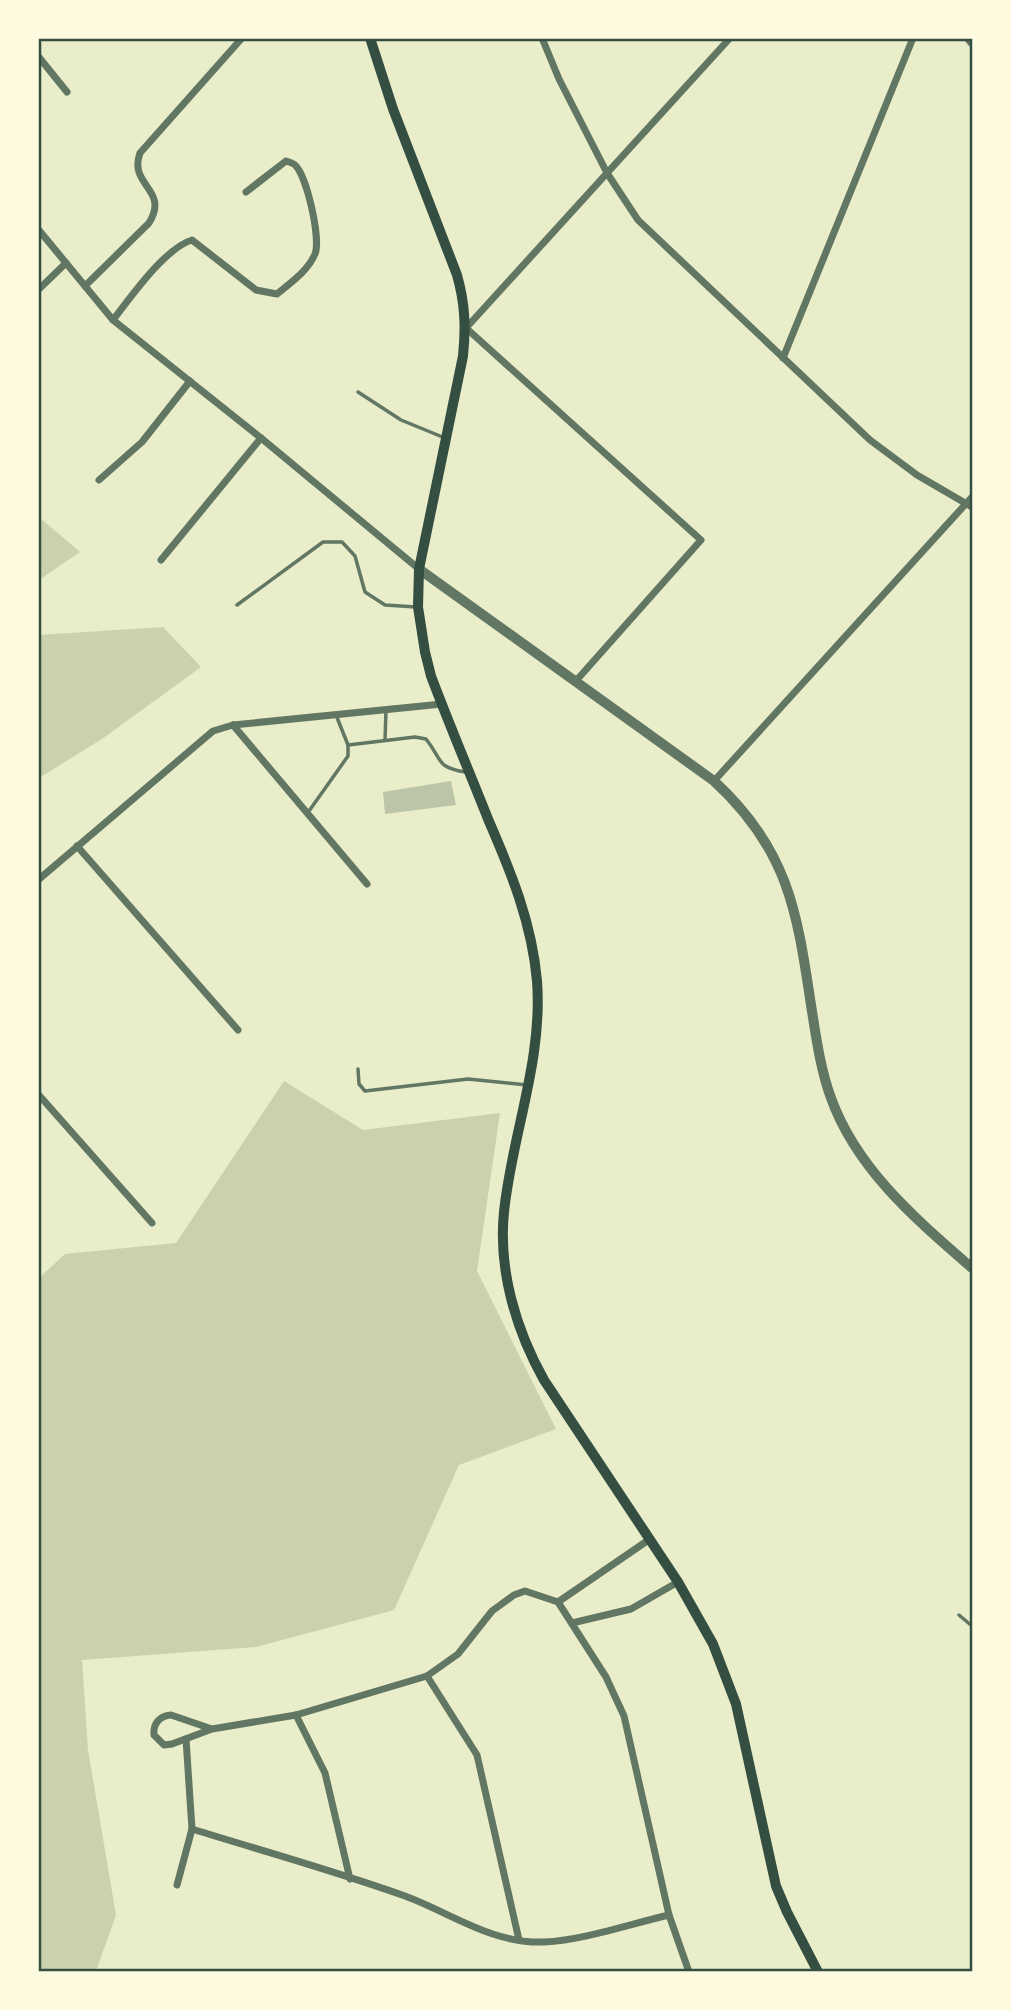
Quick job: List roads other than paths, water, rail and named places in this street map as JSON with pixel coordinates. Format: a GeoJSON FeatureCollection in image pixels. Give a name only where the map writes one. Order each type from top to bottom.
{"type":"FeatureCollection","features":[{"type":"Feature","properties":{"kind":"main road"},"geometry":{"type":"LineString","coordinates":[[370,38],[393,109],[457,275],[464,302],[466,328],[447,438],[419,569],[418,607],[425,652],[442,704],[529,926],[538,1004],[537,1033],[504,1216],[508,1283],[516,1318],[528,1353],[678,1582],[703,1625],[726,1674],[736,1704],[776,1886],[818,1972]]}},
{"type":"Feature","properties":{"kind":"street"},"geometry":{"type":"LineString","coordinates":[[85,286],[149,223],[156,211],[156,201],[136,163],[140,153],[242,38]]}},
{"type":"Feature","properties":{"kind":"street"},"geometry":{"type":"LineString","coordinates":[[542,38],[559,79],[607,173],[638,220],[853,425],[894,460],[970,503],[714,781]]}},
{"type":"Feature","properties":{"kind":"street"},"geometry":{"type":"LineString","coordinates":[[575,682],[701,540],[466,328],[730,38]]}},
{"type":"Feature","properties":{"kind":"street"},"geometry":{"type":"LineString","coordinates":[[783,358],[913,38]]}},
{"type":"Feature","properties":{"kind":"street"},"geometry":{"type":"LineString","coordinates":[[967,38],[972,44]]}},
{"type":"Feature","properties":{"kind":"street"},"geometry":{"type":"LineString","coordinates":[[38,56],[67,92]]}},
{"type":"Feature","properties":{"kind":"street"},"geometry":{"type":"LineString","coordinates":[[113,320],[138,287],[180,243],[192,240],[256,290],[277,294],[297,278],[315,254],[318,237],[315,218],[300,172],[295,164],[286,160],[246,192]]}},
{"type":"Feature","properties":{"kind":"street"},"geometry":{"type":"LineString","coordinates":[[38,229],[113,320],[419,569],[714,781],[746,814],[761,835],[788,889],[797,920],[822,1068],[832,1100],[847,1131],[868,1166],[886,1188],[972,1268]]}},
{"type":"Feature","properties":{"kind":"street"},"geometry":{"type":"LineString","coordinates":[[38,290],[66,263]]}},
{"type":"Feature","properties":{"kind":"street"},"geometry":{"type":"LineString","coordinates":[[99,480],[142,442],[190,381]]}},
{"type":"Feature","properties":{"kind":"street"},"geometry":{"type":"LineString","coordinates":[[161,561],[261,438]]}},
{"type":"Feature","properties":{"kind":"street"},"geometry":{"type":"LineString","coordinates":[[38,880],[205,736],[233,725],[442,704]]}},
{"type":"Feature","properties":{"kind":"street"},"geometry":{"type":"LineString","coordinates":[[233,725],[367,884]]}},
{"type":"Feature","properties":{"kind":"street"},"geometry":{"type":"LineString","coordinates":[[77,846],[238,1030]]}},
{"type":"Feature","properties":{"kind":"street"},"geometry":{"type":"LineString","coordinates":[[38,1094],[152,1223]]}},
{"type":"Feature","properties":{"kind":"street"},"geometry":{"type":"LineString","coordinates":[[558,1602],[650,1539]]}},
{"type":"Feature","properties":{"kind":"street"},"geometry":{"type":"LineString","coordinates":[[572,1623],[631,1609],[678,1582]]}},
{"type":"Feature","properties":{"kind":"street"},"geometry":{"type":"LineString","coordinates":[[212,1729],[171,1715],[157,1721],[153,1727],[154,1735],[164,1745],[172,1744],[212,1729],[296,1715],[427,1676],[458,1654],[492,1611],[514,1595],[525,1591],[558,1602],[606,1677],[624,1716],[669,1915],[689,1972]]}},
{"type":"Feature","properties":{"kind":"street"},"geometry":{"type":"LineString","coordinates":[[427,1676],[477,1755],[519,1940]]}},
{"type":"Feature","properties":{"kind":"street"},"geometry":{"type":"LineString","coordinates":[[296,1715],[326,1773],[350,1878]]}},
{"type":"Feature","properties":{"kind":"street"},"geometry":{"type":"LineString","coordinates":[[177,1885],[192,1829],[187,1739]]}},
{"type":"Feature","properties":{"kind":"street"},"geometry":{"type":"LineString","coordinates":[[192,1829],[407,1897],[482,1931],[519,1940],[564,1940],[669,1915]]}},
{"type":"Feature","properties":{"kind":"lane"},"geometry":{"type":"LineString","coordinates":[[358,392],[401,420],[447,438]]}},
{"type":"Feature","properties":{"kind":"lane"},"geometry":{"type":"LineString","coordinates":[[237,605],[323,542],[342,542],[355,556],[365,592],[385,605],[418,607]]}},
{"type":"Feature","properties":{"kind":"lane"},"geometry":{"type":"LineString","coordinates":[[386,709],[386,740]]}},
{"type":"Feature","properties":{"kind":"lane"},"geometry":{"type":"LineString","coordinates":[[307,813],[348,756],[348,745],[335,714]]}},
{"type":"Feature","properties":{"kind":"lane"},"geometry":{"type":"LineString","coordinates":[[348,745],[415,737],[426,739],[438,760],[448,769],[470,773]]}},
{"type":"Feature","properties":{"kind":"lane"},"geometry":{"type":"LineString","coordinates":[[358,1069],[359,1084],[365,1091],[468,1079],[529,1085]]}},
{"type":"Feature","properties":{"kind":"lane"},"geometry":{"type":"LineString","coordinates":[[959,1615],[972,1626]]}}]}
